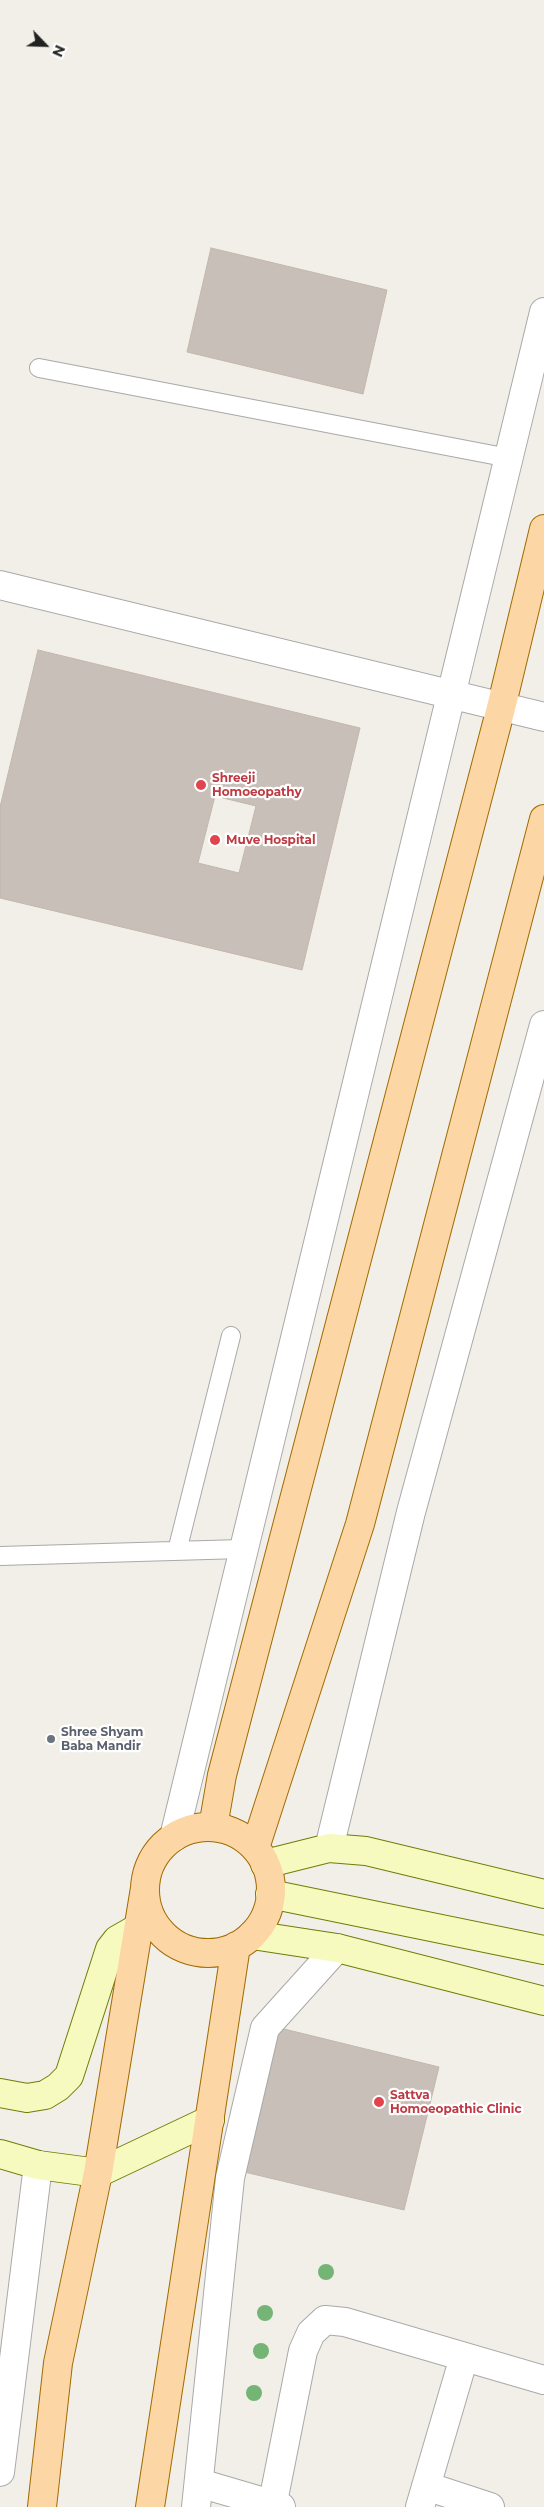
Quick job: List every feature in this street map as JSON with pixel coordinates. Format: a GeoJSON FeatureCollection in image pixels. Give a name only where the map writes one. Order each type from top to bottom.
{"type":"FeatureCollection","features":[{"type":"Feature","properties":{"kind":"main road"},"geometry":{"type":"LineString","coordinates":[[213,1827],[222,1775],[501,708],[544,529]]}},
{"type":"Feature","properties":{"kind":"main road"},"geometry":{"type":"LineString","coordinates":[[260,1856],[360,1524],[544,819]]}},
{"type":"Feature","properties":{"kind":"main road"},"geometry":{"type":"LineString","coordinates":[[42,2507],[58,2362],[98,2173],[138,1928],[145,1888],[149,1868],[158,1850],[174,1837],[192,1829],[213,1827],[228,1830],[243,1837],[260,1856],[270,1878],[268,1909],[244,1940],[221,1952],[188,1951],[174,1944],[161,1933],[152,1920],[146,1905],[145,1888]]}},
{"type":"Feature","properties":{"kind":"main road"},"geometry":{"type":"LineString","coordinates":[[260,1856],[329,1848],[366,1851],[544,1894]]}},
{"type":"Feature","properties":{"kind":"main road"},"geometry":{"type":"LineString","coordinates":[[270,1894],[544,1950]]}},
{"type":"Feature","properties":{"kind":"main road"},"geometry":{"type":"LineString","coordinates":[[0,2093],[27,2098],[45,2095],[58,2087],[69,2076],[110,1949],[117,1940],[138,1928]]}},
{"type":"Feature","properties":{"kind":"main road"},"geometry":{"type":"LineString","coordinates":[[244,1940],[337,1948],[544,2001]]}},
{"type":"Feature","properties":{"kind":"main road"},"geometry":{"type":"LineString","coordinates":[[150,2507],[210,2120],[244,1940]]}},
{"type":"Feature","properties":{"kind":"main road"},"geometry":{"type":"LineString","coordinates":[[0,2154],[38,2165],[98,2173],[210,2120]]}},
{"type":"Feature","properties":{"kind":"street"},"geometry":{"type":"LineString","coordinates":[[174,1837],[242,1549],[544,312]]}},
{"type":"Feature","properties":{"kind":"street"},"geometry":{"type":"LineString","coordinates":[[1,591],[544,717]]}},
{"type":"Feature","properties":{"kind":"street"},"geometry":{"type":"LineString","coordinates":[[329,1848],[411,1512],[536,1083],[544,1025]]}},
{"type":"Feature","properties":{"kind":"street"},"geometry":{"type":"LineString","coordinates":[[337,1948],[265,2028],[230,2178],[197,2495],[275,2506],[303,2351],[311,2333],[326,2320],[345,2322],[544,2380]]}},
{"type":"Feature","properties":{"kind":"street"},"geometry":{"type":"LineString","coordinates":[[0,2472],[38,2165]]}},
{"type":"Feature","properties":{"kind":"street"},"geometry":{"type":"LineString","coordinates":[[464,2357],[423,2496],[490,2507]]}},
{"type":"Feature","properties":{"kind":"lane"},"geometry":{"type":"LineString","coordinates":[[39,368],[509,458]]}},
{"type":"Feature","properties":{"kind":"lane"},"geometry":{"type":"LineString","coordinates":[[177,1551],[231,1336]]}},
{"type":"Feature","properties":{"kind":"lane"},"geometry":{"type":"LineString","coordinates":[[0,1556],[242,1549]]}},
{"type":"Feature","properties":{"kind":"building"},"geometry":{"type":"Polygon","coordinates":[[[211,248],[387,290],[363,394],[187,352],[211,248]]]}},
{"type":"Feature","properties":{"kind":"building"},"geometry":{"type":"Polygon","coordinates":[[[38,650],[360,728],[302,970],[0,898],[0,807],[38,650]],[[215,796],[198,863],[239,873],[256,806],[215,796]]]}},
{"type":"Feature","properties":{"kind":"building"},"geometry":{"type":"Polygon","coordinates":[[[272,2026],[439,2067],[404,2210],[236,2170],[272,2026]]]}},
{"type":"Feature","properties":{"kind":"place","name":"Shreeji Homoeopathy"},"geometry":{"type":"Point","coordinates":[201,785]}},
{"type":"Feature","properties":{"kind":"place","name":"Muve Hospital"},"geometry":{"type":"Point","coordinates":[215,840]}},
{"type":"Feature","properties":{"kind":"place","name":"Shree Shyam Baba Mandir"},"geometry":{"type":"Point","coordinates":[51,1739]}},
{"type":"Feature","properties":{"kind":"place","name":"Sattva Homoeopathic Clinic"},"geometry":{"type":"Point","coordinates":[379,2102]}}]}
